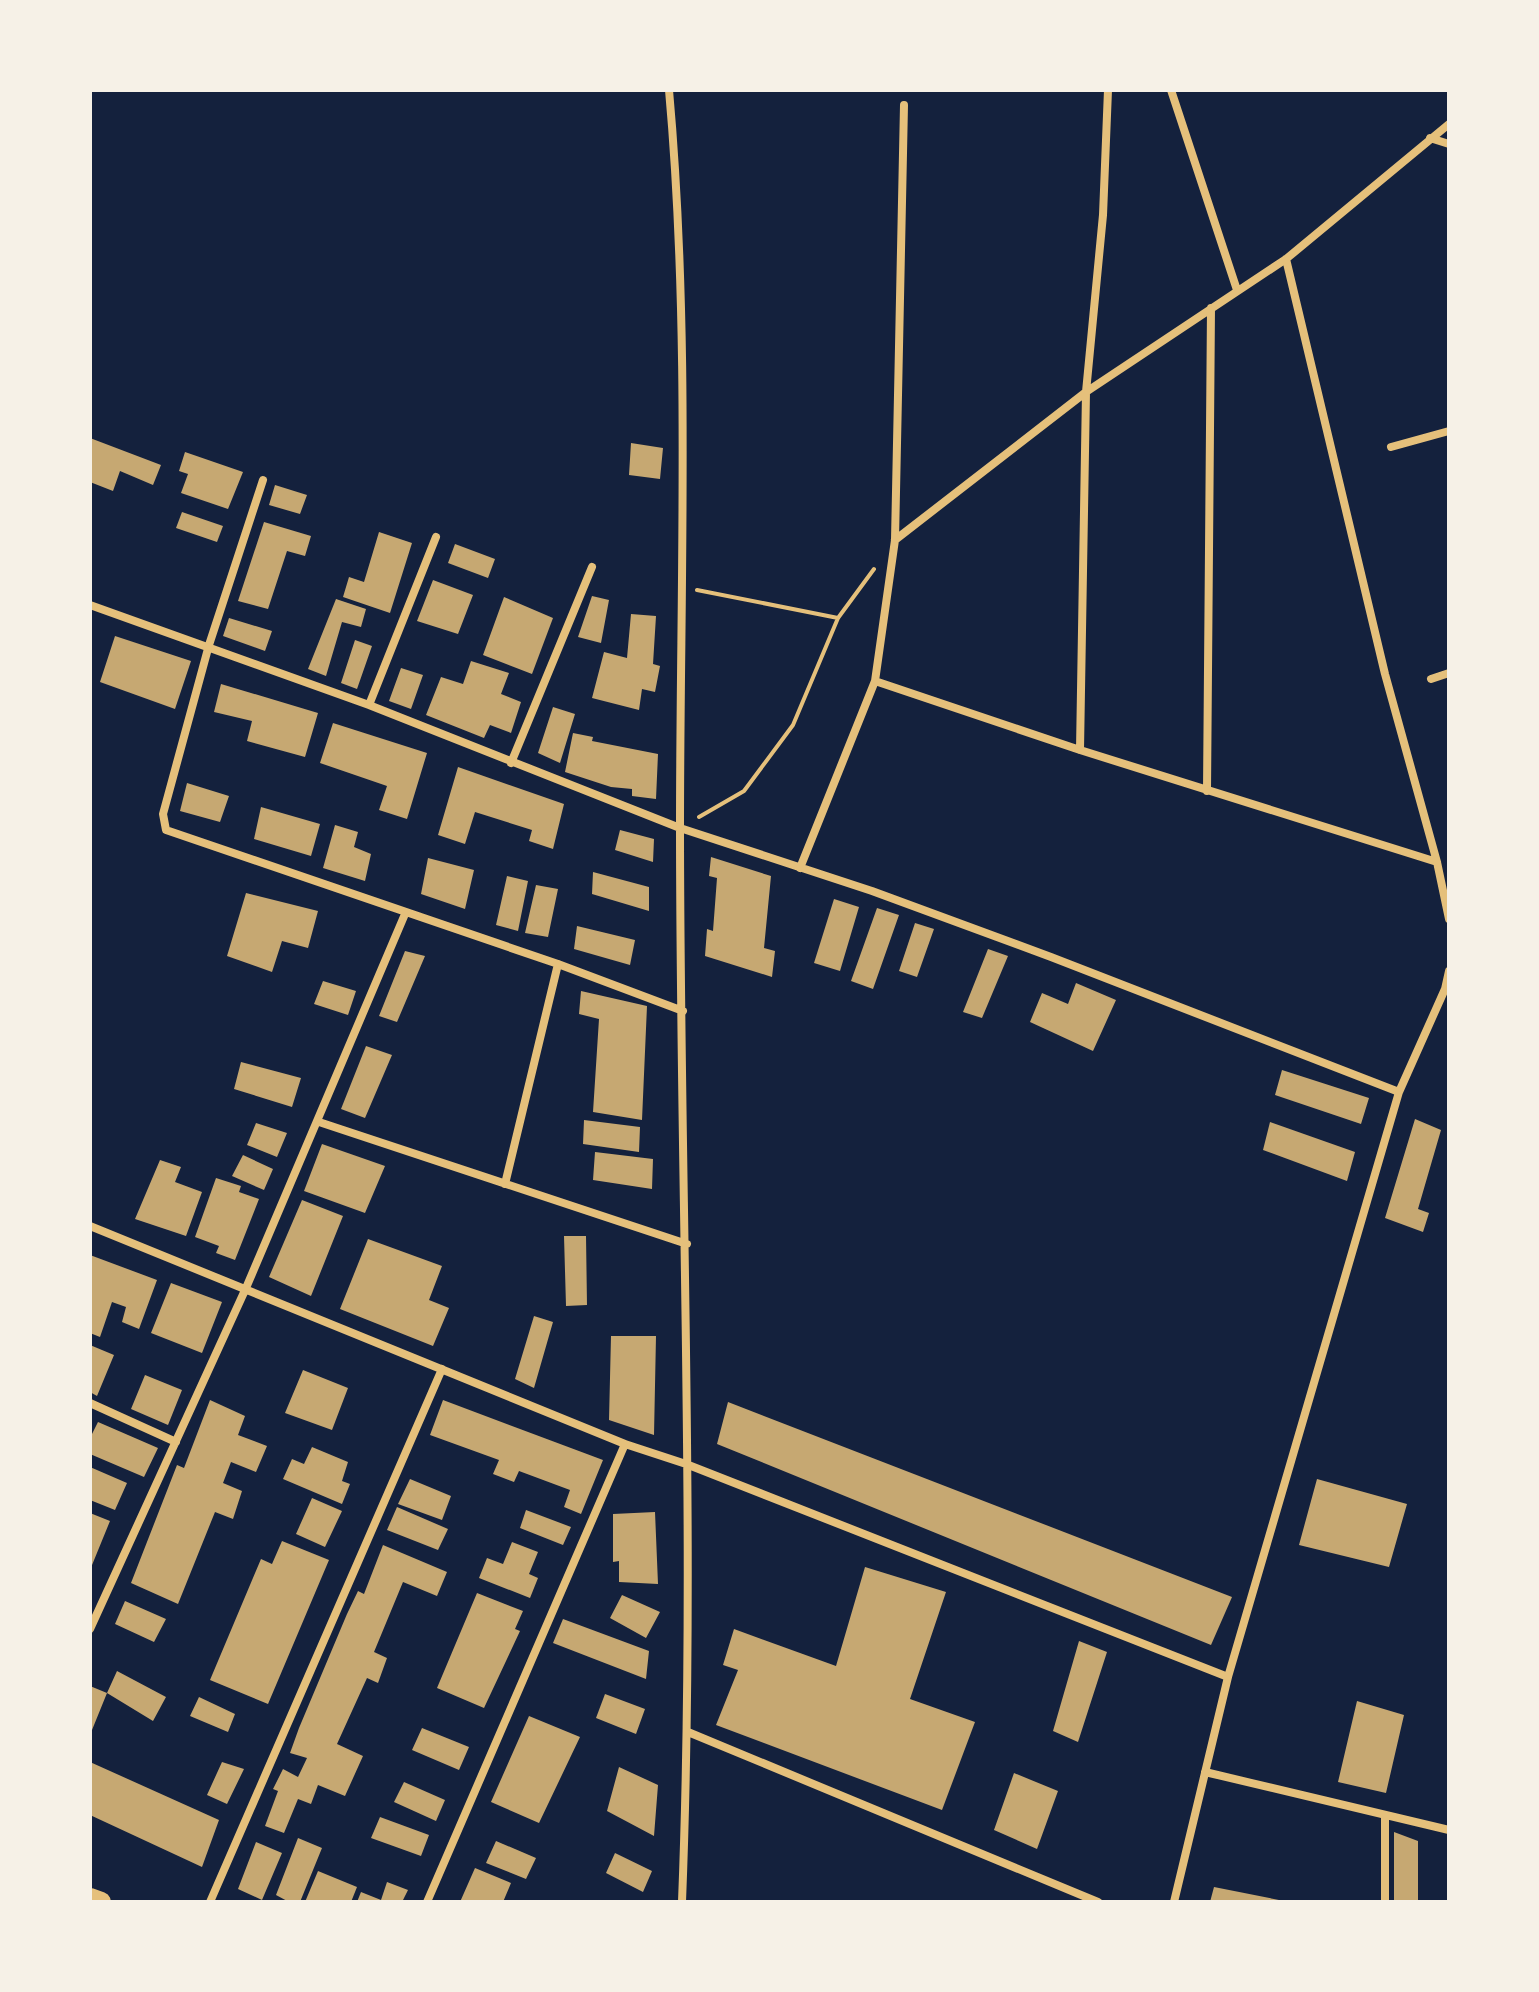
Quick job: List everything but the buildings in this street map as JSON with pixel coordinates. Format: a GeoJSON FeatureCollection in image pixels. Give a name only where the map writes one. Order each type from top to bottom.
{"type":"FeatureCollection","features":[{"type":"Feature","properties":{"kind":"main road"},"geometry":{"type":"LineString","coordinates":[[90,1898],[101,1902]]}},
{"type":"Feature","properties":{"kind":"street"},"geometry":{"type":"LineString","coordinates":[[669,90],[679,206],[683,588],[680,828],[687,1244],[688,1732],[682,1902]]}},
{"type":"Feature","properties":{"kind":"street"},"geometry":{"type":"LineString","coordinates":[[1080,750],[1086,392],[1103,215],[1108,90]]}},
{"type":"Feature","properties":{"kind":"street"},"geometry":{"type":"LineString","coordinates":[[1171,90],[1237,290]]}},
{"type":"Feature","properties":{"kind":"street"},"geometry":{"type":"LineString","coordinates":[[800,868],[875,681],[895,540],[904,105]]}},
{"type":"Feature","properties":{"kind":"street"},"geometry":{"type":"LineString","coordinates":[[895,540],[1086,392],[1286,259],[1449,124]]}},
{"type":"Feature","properties":{"kind":"street"},"geometry":{"type":"LineString","coordinates":[[1430,138],[1449,144]]}},
{"type":"Feature","properties":{"kind":"street"},"geometry":{"type":"LineString","coordinates":[[1286,259],[1385,674],[1437,862],[1449,919]]}},
{"type":"Feature","properties":{"kind":"street"},"geometry":{"type":"LineString","coordinates":[[1207,791],[1211,308]]}},
{"type":"Feature","properties":{"kind":"street"},"geometry":{"type":"LineString","coordinates":[[1391,447],[1449,431]]}},
{"type":"Feature","properties":{"kind":"street"},"geometry":{"type":"LineString","coordinates":[[263,480],[209,645],[163,814],[166,830],[558,964],[683,1011]]}},
{"type":"Feature","properties":{"kind":"street"},"geometry":{"type":"LineString","coordinates":[[369,705],[436,537]]}},
{"type":"Feature","properties":{"kind":"street"},"geometry":{"type":"LineString","coordinates":[[511,763],[592,567]]}},
{"type":"Feature","properties":{"kind":"street"},"geometry":{"type":"LineString","coordinates":[[90,605],[209,645],[369,705],[680,828],[1051,957],[1399,1092]]}},
{"type":"Feature","properties":{"kind":"street"},"geometry":{"type":"LineString","coordinates":[[1431,679],[1449,673]]}},
{"type":"Feature","properties":{"kind":"street"},"geometry":{"type":"LineString","coordinates":[[875,681],[1207,791],[1437,862]]}},
{"type":"Feature","properties":{"kind":"street"},"geometry":{"type":"LineString","coordinates":[[90,1629],[246,1288],[405,914]]}},
{"type":"Feature","properties":{"kind":"street"},"geometry":{"type":"LineString","coordinates":[[505,1184],[558,964]]}},
{"type":"Feature","properties":{"kind":"street"},"geometry":{"type":"LineString","coordinates":[[1174,1902],[1228,1677],[1399,1092],[1445,989],[1449,971]]}},
{"type":"Feature","properties":{"kind":"street"},"geometry":{"type":"LineString","coordinates":[[319,1122],[687,1244]]}},
{"type":"Feature","properties":{"kind":"street"},"geometry":{"type":"LineString","coordinates":[[90,1226],[625,1444],[686,1464],[1228,1677]]}},
{"type":"Feature","properties":{"kind":"street"},"geometry":{"type":"LineString","coordinates":[[210,1902],[442,1369]]}},
{"type":"Feature","properties":{"kind":"street"},"geometry":{"type":"LineString","coordinates":[[90,1403],[176,1442]]}},
{"type":"Feature","properties":{"kind":"street"},"geometry":{"type":"LineString","coordinates":[[427,1902],[625,1444]]}},
{"type":"Feature","properties":{"kind":"street"},"geometry":{"type":"LineString","coordinates":[[688,1732],[1098,1902]]}},
{"type":"Feature","properties":{"kind":"street"},"geometry":{"type":"LineString","coordinates":[[1205,1772],[1449,1830]]}},
{"type":"Feature","properties":{"kind":"street"},"geometry":{"type":"LineString","coordinates":[[1385,1815],[1385,1902]]}},
{"type":"Feature","properties":{"kind":"path"},"geometry":{"type":"LineString","coordinates":[[680,828],[744,791],[793,725],[838,618],[895,540]]}},
{"type":"Feature","properties":{"kind":"path"},"geometry":{"type":"LineString","coordinates":[[683,588],[838,618]]}}]}
